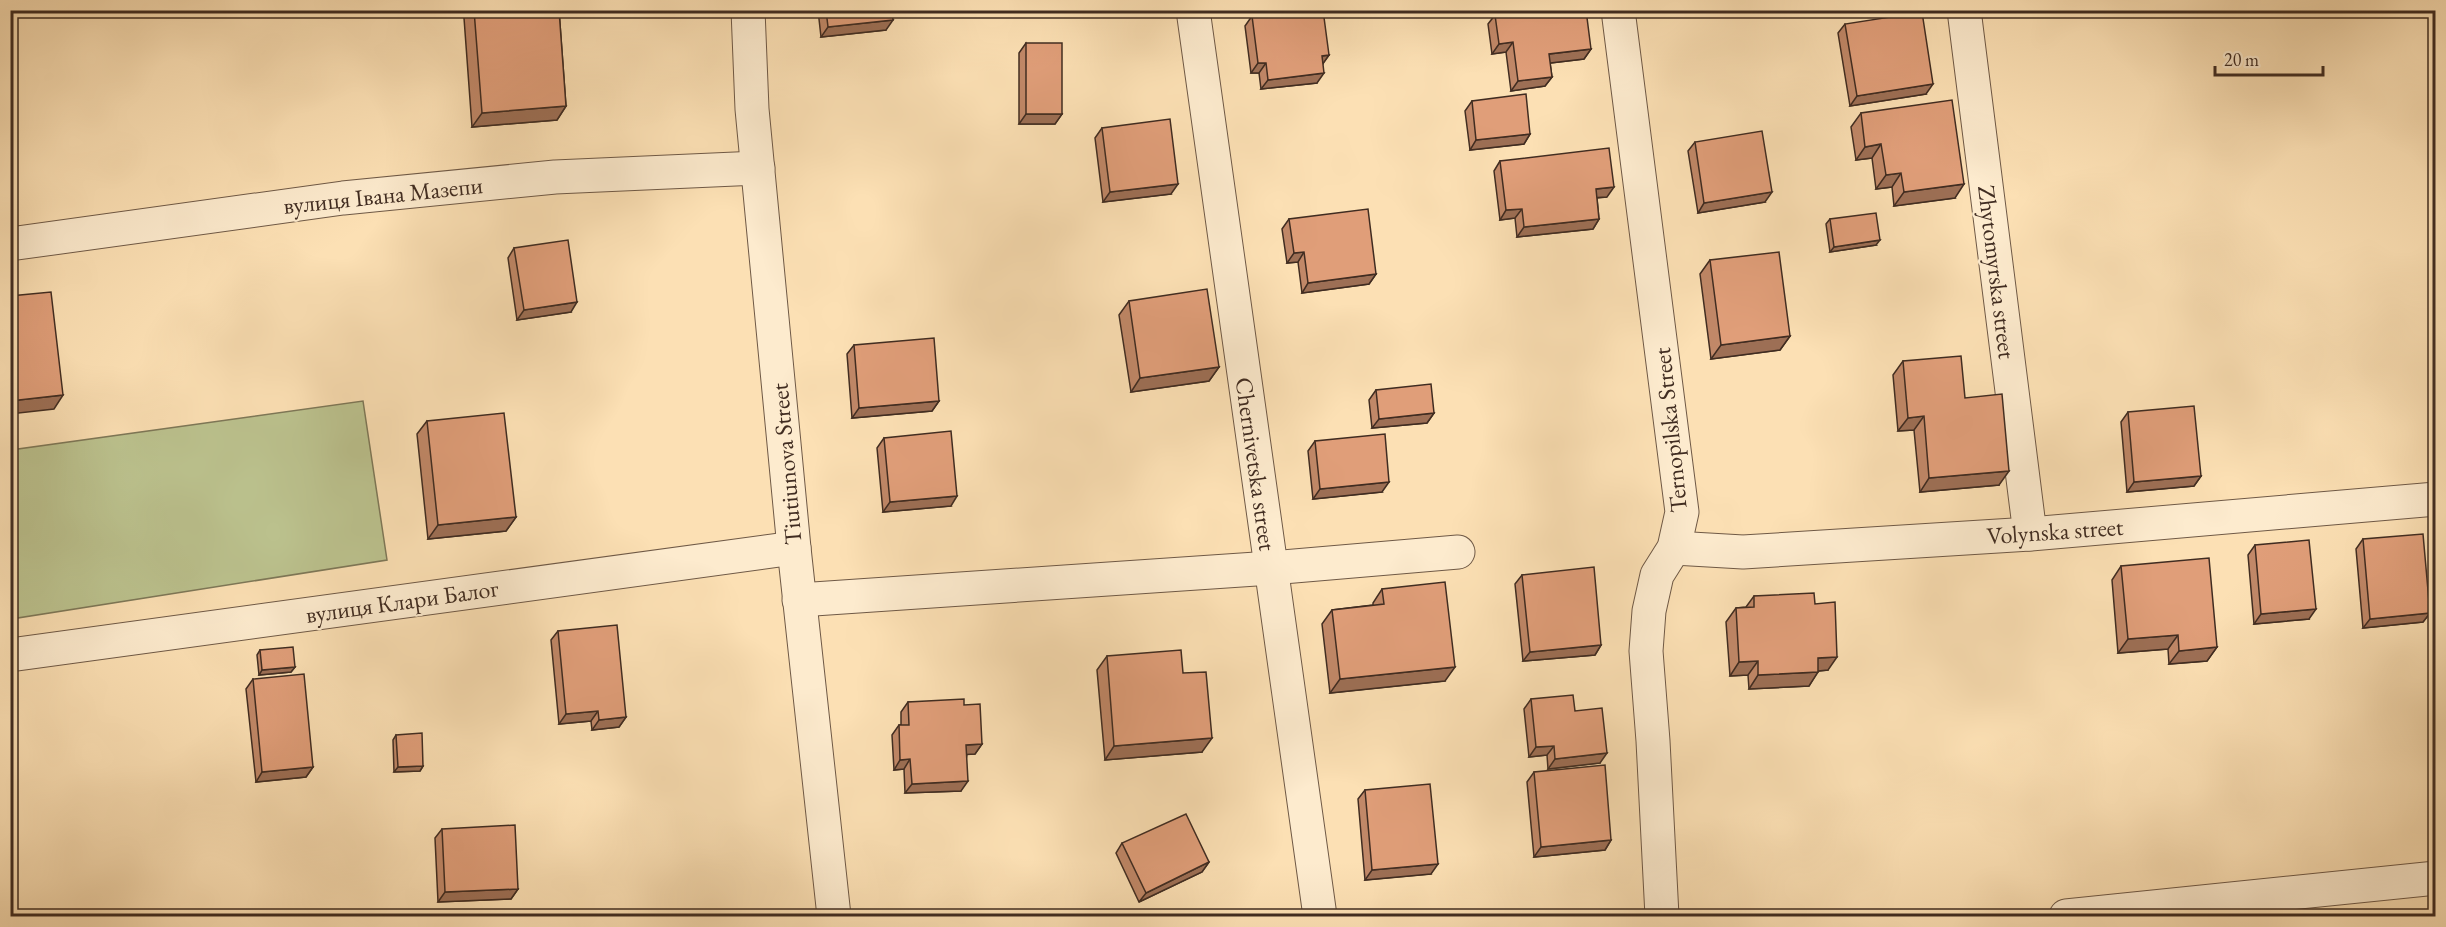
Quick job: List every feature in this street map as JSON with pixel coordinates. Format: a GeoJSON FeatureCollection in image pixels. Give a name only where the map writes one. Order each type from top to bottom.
{"type":"FeatureCollection","features":[{"type":"Feature","properties":{"kind":"street","name":"Tiutiunova Street"},"geometry":{"type":"LineString","coordinates":[[748,10],[752,109],[799,600],[834,916]]}},
{"type":"Feature","properties":{"kind":"street","name":"Chernivetska street"},"geometry":{"type":"LineString","coordinates":[[1193,10],[1320,916]]}},
{"type":"Feature","properties":{"kind":"street","name":"Ternopilska Street"},"geometry":{"type":"LineString","coordinates":[[1618,10],[1682,512],[1674,548],[1657,575],[1649,611],[1646,651],[1662,916]]}},
{"type":"Feature","properties":{"kind":"street","name":"Zhytomyrska street"},"geometry":{"type":"LineString","coordinates":[[1964,10],[2030,534]]}},
{"type":"Feature","properties":{"kind":"street","name":"вулиця Івана Мазепи"},"geometry":{"type":"LineString","coordinates":[[10,244],[343,198],[555,177],[758,168]]}},
{"type":"Feature","properties":{"kind":"street","name":"Volynska street"},"geometry":{"type":"LineString","coordinates":[[1674,548],[1743,552],[2030,534],[2436,499]]}},
{"type":"Feature","properties":{"kind":"street","name":"вулиця Клари Балог"},"geometry":{"type":"LineString","coordinates":[[10,655],[794,548]]}},
{"type":"Feature","properties":{"kind":"street"},"geometry":{"type":"LineString","coordinates":[[799,600],[1271,568],[1458,552]]}},
{"type":"Feature","properties":{"kind":"street"},"geometry":{"type":"LineString","coordinates":[[2066,916],[2436,878]]}},
{"type":"Feature","properties":{"kind":"green space"},"geometry":{"type":"Polygon","coordinates":[[[363,401],[387,560],[11,619],[11,450],[363,401]]]}},
{"type":"Feature","properties":{"kind":"building"},"geometry":{"type":"Polygon","coordinates":[[[474,10],[559,10],[566,106],[482,113],[474,10]]]}},
{"type":"Feature","properties":{"kind":"building"},"geometry":{"type":"Polygon","coordinates":[[[826,10],[892,10],[893,20],[828,27],[826,10]]]}},
{"type":"Feature","properties":{"kind":"building"},"geometry":{"type":"Polygon","coordinates":[[[1297,10],[1323,10],[1329,55],[1322,56],[1324,73],[1268,80],[1266,63],[1258,63],[1252,16],[1297,10]]]}},
{"type":"Feature","properties":{"kind":"building"},"geometry":{"type":"Polygon","coordinates":[[[1529,10],[1586,10],[1591,49],[1549,54],[1552,77],[1518,81],[1513,42],[1499,44],[1495,15],[1529,10]]]}},
{"type":"Feature","properties":{"kind":"building"},"geometry":{"type":"Polygon","coordinates":[[[1922,12],[1933,84],[1857,96],[1845,24],[1922,12]]]}},
{"type":"Feature","properties":{"kind":"building"},"geometry":{"type":"Polygon","coordinates":[[[1026,43],[1062,43],[1062,114],[1026,114],[1026,43]]]}},
{"type":"Feature","properties":{"kind":"building"},"geometry":{"type":"Polygon","coordinates":[[[1526,94],[1530,134],[1476,140],[1472,101],[1526,94]]]}},
{"type":"Feature","properties":{"kind":"building"},"geometry":{"type":"Polygon","coordinates":[[[1952,100],[1964,184],[1904,192],[1901,173],[1886,175],[1881,144],[1865,147],[1861,113],[1952,100]]]}},
{"type":"Feature","properties":{"kind":"building"},"geometry":{"type":"Polygon","coordinates":[[[1170,119],[1178,184],[1110,192],[1102,128],[1170,119]]]}},
{"type":"Feature","properties":{"kind":"building"},"geometry":{"type":"Polygon","coordinates":[[[1762,131],[1772,192],[1704,203],[1695,142],[1762,131]]]}},
{"type":"Feature","properties":{"kind":"building"},"geometry":{"type":"Polygon","coordinates":[[[1609,148],[1614,187],[1596,189],[1599,219],[1524,227],[1522,209],[1506,210],[1500,161],[1609,148]]]}},
{"type":"Feature","properties":{"kind":"building"},"geometry":{"type":"Polygon","coordinates":[[[1368,209],[1376,274],[1308,283],[1304,252],[1294,253],[1289,219],[1368,209]]]}},
{"type":"Feature","properties":{"kind":"building"},"geometry":{"type":"Polygon","coordinates":[[[1876,213],[1880,240],[1834,247],[1830,219],[1876,213]]]}},
{"type":"Feature","properties":{"kind":"building"},"geometry":{"type":"Polygon","coordinates":[[[568,240],[577,302],[524,310],[514,248],[568,240]]]}},
{"type":"Feature","properties":{"kind":"building"},"geometry":{"type":"Polygon","coordinates":[[[1779,252],[1790,336],[1721,345],[1710,260],[1779,252]]]}},
{"type":"Feature","properties":{"kind":"building"},"geometry":{"type":"Polygon","coordinates":[[[1207,289],[1219,367],[1140,378],[1129,301],[1207,289]]]}},
{"type":"Feature","properties":{"kind":"building"},"geometry":{"type":"Polygon","coordinates":[[[51,292],[63,395],[10,401],[10,296],[51,292]]]}},
{"type":"Feature","properties":{"kind":"building"},"geometry":{"type":"Polygon","coordinates":[[[934,338],[939,401],[859,408],[854,345],[934,338]]]}},
{"type":"Feature","properties":{"kind":"building"},"geometry":{"type":"Polygon","coordinates":[[[1961,356],[1965,398],[2002,394],[2009,471],[1929,478],[1924,416],[1908,418],[1903,361],[1961,356]]]}},
{"type":"Feature","properties":{"kind":"building"},"geometry":{"type":"Polygon","coordinates":[[[1431,384],[1434,413],[1379,419],[1376,390],[1431,384]]]}},
{"type":"Feature","properties":{"kind":"building"},"geometry":{"type":"Polygon","coordinates":[[[2194,406],[2201,476],[2134,482],[2128,412],[2194,406]]]}},
{"type":"Feature","properties":{"kind":"building"},"geometry":{"type":"Polygon","coordinates":[[[504,413],[516,517],[438,525],[427,421],[504,413]]]}},
{"type":"Feature","properties":{"kind":"building"},"geometry":{"type":"Polygon","coordinates":[[[951,431],[957,496],[890,502],[884,438],[951,431]]]}},
{"type":"Feature","properties":{"kind":"building"},"geometry":{"type":"Polygon","coordinates":[[[1385,434],[1389,482],[1320,489],[1315,441],[1385,434]]]}},
{"type":"Feature","properties":{"kind":"building"},"geometry":{"type":"Polygon","coordinates":[[[2423,534],[2430,613],[2370,619],[2363,539],[2423,534]]]}},
{"type":"Feature","properties":{"kind":"building"},"geometry":{"type":"Polygon","coordinates":[[[2309,540],[2316,609],[2261,614],[2255,545],[2309,540]]]}},
{"type":"Feature","properties":{"kind":"building"},"geometry":{"type":"Polygon","coordinates":[[[2209,558],[2217,647],[2179,651],[2178,635],[2128,639],[2121,566],[2209,558]]]}},
{"type":"Feature","properties":{"kind":"building"},"geometry":{"type":"Polygon","coordinates":[[[1594,567],[1601,645],[1530,652],[1522,575],[1594,567]]]}},
{"type":"Feature","properties":{"kind":"building"},"geometry":{"type":"Polygon","coordinates":[[[1445,582],[1455,667],[1340,679],[1332,610],[1384,604],[1382,589],[1445,582]]]}},
{"type":"Feature","properties":{"kind":"building"},"geometry":{"type":"Polygon","coordinates":[[[1814,593],[1815,604],[1835,602],[1837,657],[1818,658],[1818,672],[1758,675],[1758,661],[1739,662],[1736,608],[1754,607],[1754,596],[1814,593]]]}},
{"type":"Feature","properties":{"kind":"building"},"geometry":{"type":"Polygon","coordinates":[[[617,625],[626,717],[599,720],[598,711],[566,714],[558,631],[617,625]]]}},
{"type":"Feature","properties":{"kind":"building"},"geometry":{"type":"Polygon","coordinates":[[[293,647],[295,667],[262,670],[260,650],[293,647]]]}},
{"type":"Feature","properties":{"kind":"building"},"geometry":{"type":"Polygon","coordinates":[[[1181,650],[1183,673],[1206,672],[1212,738],[1114,746],[1107,656],[1181,650]]]}},
{"type":"Feature","properties":{"kind":"building"},"geometry":{"type":"Polygon","coordinates":[[[304,674],[313,767],[262,772],[253,679],[304,674]]]}},
{"type":"Feature","properties":{"kind":"building"},"geometry":{"type":"Polygon","coordinates":[[[1573,695],[1575,711],[1602,708],[1607,753],[1555,759],[1554,746],[1536,747],[1531,699],[1573,695]]]}},
{"type":"Feature","properties":{"kind":"building"},"geometry":{"type":"Polygon","coordinates":[[[964,699],[964,705],[980,704],[982,744],[966,745],[968,781],[912,784],[910,759],[900,760],[899,725],[909,725],[908,702],[964,699]]]}},
{"type":"Feature","properties":{"kind":"building"},"geometry":{"type":"Polygon","coordinates":[[[422,733],[423,766],[398,767],[396,735],[422,733]]]}},
{"type":"Feature","properties":{"kind":"building"},"geometry":{"type":"Polygon","coordinates":[[[1605,765],[1611,840],[1541,847],[1534,772],[1605,765]]]}},
{"type":"Feature","properties":{"kind":"building"},"geometry":{"type":"Polygon","coordinates":[[[1430,784],[1438,864],[1372,870],[1365,790],[1430,784]]]}},
{"type":"Feature","properties":{"kind":"building"},"geometry":{"type":"Polygon","coordinates":[[[1186,814],[1209,862],[1146,893],[1122,843],[1186,814]]]}},
{"type":"Feature","properties":{"kind":"building"},"geometry":{"type":"Polygon","coordinates":[[[515,825],[518,889],[445,892],[442,829],[515,825]]]}}]}
